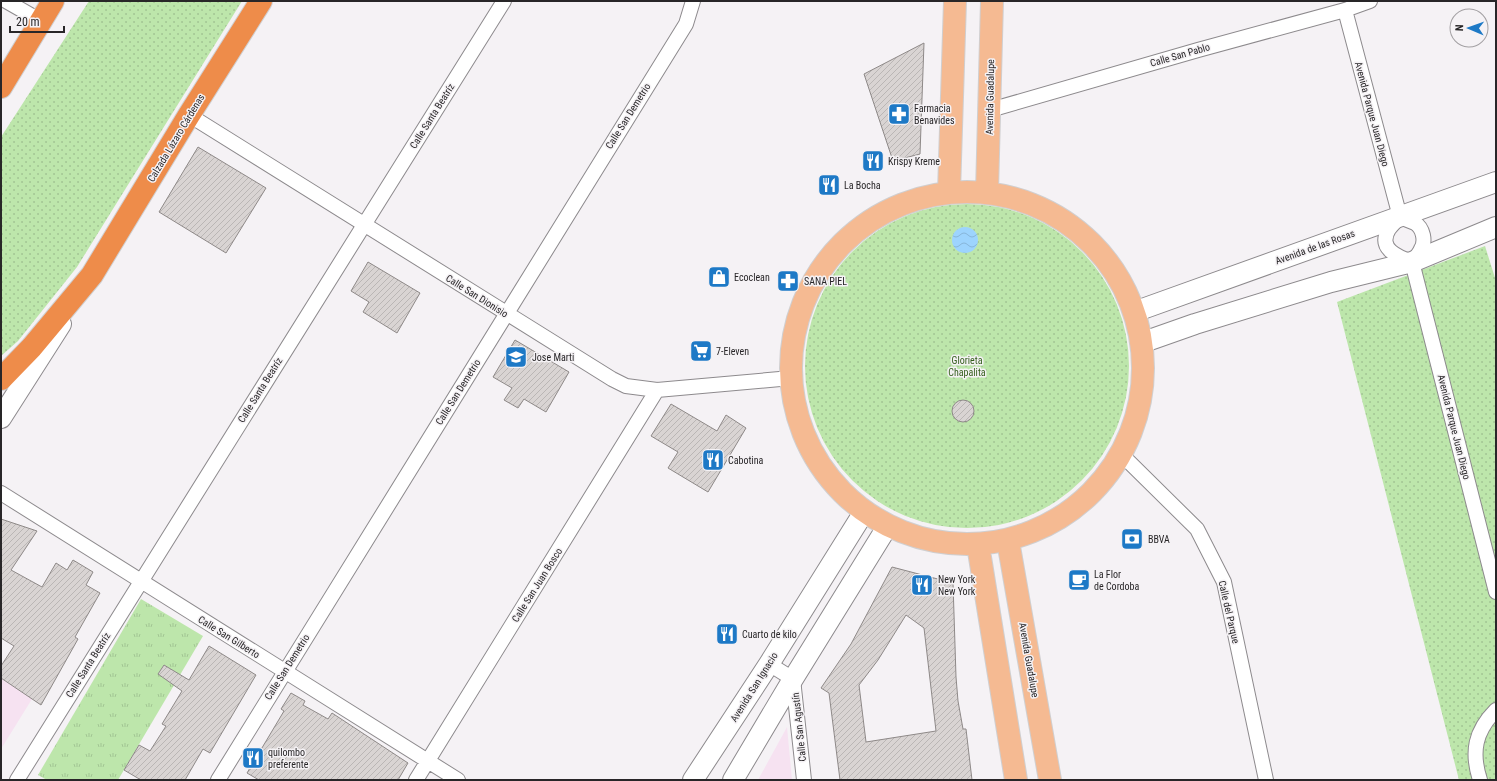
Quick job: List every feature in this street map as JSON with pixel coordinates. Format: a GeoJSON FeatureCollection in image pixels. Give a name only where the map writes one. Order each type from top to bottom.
{"type":"FeatureCollection","features":[{"type":"Feature","properties":{"kind":"highway"},"geometry":{"type":"LineString","coordinates":[[1,87],[53,1]]}},
{"type":"Feature","properties":{"kind":"highway","name":"Calzada Lázaro Cárdenas"},"geometry":{"type":"LineString","coordinates":[[1,379],[32,347],[92,275],[189,115],[261,1]]}},
{"type":"Feature","properties":{"kind":"main road"},"geometry":{"type":"LineString","coordinates":[[949,192],[955,1]]}},
{"type":"Feature","properties":{"kind":"main road","name":"Avenida Guadalupe"},"geometry":{"type":"LineString","coordinates":[[987,192],[992,1]]}},
{"type":"Feature","properties":{"kind":"main road"},"geometry":{"type":"LineString","coordinates":[[949,192],[987,192],[1020,199],[1050,212],[1078,231],[1102,254],[1117,276],[1134,312],[1141,343],[1143,372],[1140,400],[1133,428],[1121,454],[1100,484],[1074,509],[1043,528],[1008,541],[978,545],[947,544],[916,538],[887,526],[864,512],[844,495],[830,480],[812,453],[801,429],[796,410],[791,378],[791,353],[795,330],[802,306],[812,283],[825,262],[845,240],[869,221],[895,206],[922,197],[949,192]]}},
{"type":"Feature","properties":{"kind":"main road","name":"Avenida Guadalupe"},"geometry":{"type":"LineString","coordinates":[[1008,541],[1050,780]]}},
{"type":"Feature","properties":{"kind":"main road"},"geometry":{"type":"LineString","coordinates":[[978,545],[1016,780]]}},
{"type":"Feature","properties":{"kind":"street"},"geometry":{"type":"LineString","coordinates":[[6,1],[40,21]]}},
{"type":"Feature","properties":{"kind":"street","name":"Calle Santa Beatríz"},"geometry":{"type":"LineString","coordinates":[[17,780],[504,1]]}},
{"type":"Feature","properties":{"kind":"street","name":"Calle San Demetrio"},"geometry":{"type":"LineString","coordinates":[[218,780],[686,24],[693,1]]}},
{"type":"Feature","properties":{"kind":"street","name":"Calle San Pablo"},"geometry":{"type":"LineString","coordinates":[[990,110],[1198,50],[1345,10],[1370,1]]}},
{"type":"Feature","properties":{"kind":"street","name":"Avenida Parque Juan Diego"},"geometry":{"type":"LineString","coordinates":[[1345,10],[1400,217]]}},
{"type":"Feature","properties":{"kind":"street","name":"Calle San Dionisio"},"geometry":{"type":"LineString","coordinates":[[189,115],[506,314],[612,379],[626,386],[657,390],[791,378]]}},
{"type":"Feature","properties":{"kind":"street","name":"Avenida de las Rosas"},"geometry":{"type":"LineString","coordinates":[[1134,312],[1496,182]]}},
{"type":"Feature","properties":{"kind":"street"},"geometry":{"type":"LineString","coordinates":[[1400,217],[1415,224],[1420,228],[1424,235],[1424,243],[1421,250],[1412,262],[1395,256],[1390,251],[1387,244],[1389,230],[1400,217]]}},
{"type":"Feature","properties":{"kind":"street"},"geometry":{"type":"LineString","coordinates":[[1141,343],[1195,324],[1331,282],[1412,262],[1496,227]]}},
{"type":"Feature","properties":{"kind":"street","name":"Avenida Parque Juan Diego"},"geometry":{"type":"LineString","coordinates":[[1412,262],[1496,592]]}},
{"type":"Feature","properties":{"kind":"street","name":"Calzada Lázaro Cárdenas"},"geometry":{"type":"LineString","coordinates":[[1,418],[92,275]]}},
{"type":"Feature","properties":{"kind":"street","name":"Calle San Juan Bosco"},"geometry":{"type":"LineString","coordinates":[[416,780],[657,390]]}},
{"type":"Feature","properties":{"kind":"street","name":"Calle del Parque"},"geometry":{"type":"LineString","coordinates":[[1121,454],[1197,529],[1224,582],[1266,780]]}},
{"type":"Feature","properties":{"kind":"street","name":"Calle San Gilberto"},"geometry":{"type":"LineString","coordinates":[[1,493],[458,780]]}},
{"type":"Feature","properties":{"kind":"street","name":"Avenida San Ignacio"},"geometry":{"type":"LineString","coordinates":[[693,780],[769,664],[864,512]]}},
{"type":"Feature","properties":{"kind":"street"},"geometry":{"type":"LineString","coordinates":[[733,780],[887,526]]}},
{"type":"Feature","properties":{"kind":"street","name":"Calle San Agustín"},"geometry":{"type":"LineString","coordinates":[[769,664],[793,679],[804,780]]}},
{"type":"Feature","properties":{"kind":"street"},"geometry":{"type":"LineString","coordinates":[[1480,780],[1476,768],[1475,755],[1477,741],[1481,728],[1496,710]]}},
{"type":"Feature","properties":{"kind":"shaded area"},"geometry":{"type":"Polygon","coordinates":[[[1,678],[32,699],[1,749],[1,678]]]}},
{"type":"Feature","properties":{"kind":"shaded area"},"geometry":{"type":"Polygon","coordinates":[[[787,727],[792,780],[758,780],[787,727]]]}},
{"type":"Feature","properties":{"kind":"green space"},"geometry":{"type":"Polygon","coordinates":[[[89,1],[242,1],[77,267],[18,341],[1,356],[1,137],[89,1]]]}},
{"type":"Feature","properties":{"kind":"green space","name":"Glorieta Chapalita"},"geometry":{"type":"Polygon","coordinates":[[[967,204],[983,205],[1014,211],[1029,217],[1057,232],[1081,252],[1101,276],[1116,304],[1122,319],[1128,350],[1128,382],[1122,413],[1116,428],[1101,456],[1081,480],[1057,500],[1029,515],[1014,521],[983,527],[967,528],[951,527],[920,521],[905,515],[877,500],[853,480],[833,456],[818,428],[812,413],[806,382],[805,366],[806,350],[812,319],[818,304],[833,276],[853,252],[877,232],[905,217],[920,211],[951,205],[967,204]]]}},
{"type":"Feature","properties":{"kind":"green space"},"geometry":{"type":"Polygon","coordinates":[[[1485,246],[1496,281],[1496,780],[1459,780],[1337,302],[1485,246]]]}},
{"type":"Feature","properties":{"kind":"green space"},"geometry":{"type":"Polygon","coordinates":[[[141,599],[203,636],[118,780],[47,780],[38,775],[141,599]]]}},
{"type":"Feature","properties":{"kind":"water"},"geometry":{"type":"Polygon","coordinates":[[[965,227],[974,231],[978,240],[974,249],[965,253],[956,249],[952,240],[956,231],[965,227]]]}},
{"type":"Feature","properties":{"kind":"building","name":"Farmacia Benavides"},"geometry":{"type":"Polygon","coordinates":[[[924,43],[920,154],[893,161],[864,74],[924,43]]]}},
{"type":"Feature","properties":{"kind":"building"},"geometry":{"type":"Polygon","coordinates":[[[198,147],[266,188],[226,253],[159,212],[198,147]]]}},
{"type":"Feature","properties":{"kind":"building"},"geometry":{"type":"Polygon","coordinates":[[[368,262],[420,293],[397,333],[363,312],[369,302],[351,291],[368,262]]]}},
{"type":"Feature","properties":{"kind":"building"},"geometry":{"type":"Polygon","coordinates":[[[515,340],[569,372],[546,412],[524,399],[518,408],[504,400],[512,388],[493,377],[515,340]]]}},
{"type":"Feature","properties":{"kind":"building"},"geometry":{"type":"Polygon","coordinates":[[[963,400],[971,403],[974,411],[971,419],[963,422],[955,419],[952,411],[955,403],[963,400]]]}},
{"type":"Feature","properties":{"kind":"building"},"geometry":{"type":"Polygon","coordinates":[[[671,404],[717,431],[726,415],[746,428],[708,492],[668,468],[678,452],[651,436],[671,404]]]}},
{"type":"Feature","properties":{"kind":"building"},"geometry":{"type":"Polygon","coordinates":[[[1,519],[37,531],[11,570],[42,587],[56,563],[67,570],[73,560],[93,572],[86,585],[100,593],[75,637],[78,639],[41,705],[1,678],[1,666],[14,646],[1,638],[1,519]]]}},
{"type":"Feature","properties":{"kind":"building"},"geometry":{"type":"Polygon","coordinates":[[[892,567],[953,583],[958,701],[963,729],[966,729],[972,780],[840,780],[829,693],[821,688],[851,644],[892,567]],[[906,615],[878,660],[859,685],[866,742],[936,731],[924,628],[906,615]]]}},
{"type":"Feature","properties":{"kind":"building"},"geometry":{"type":"Polygon","coordinates":[[[209,646],[256,675],[210,753],[203,749],[185,780],[141,780],[124,770],[139,745],[150,751],[166,726],[162,724],[182,691],[158,674],[164,665],[189,680],[209,646]]]}},
{"type":"Feature","properties":{"kind":"building"},"geometry":{"type":"Polygon","coordinates":[[[291,693],[305,701],[303,705],[328,719],[332,713],[408,763],[398,780],[259,780],[247,773],[284,711],[281,709],[291,693]]]}},
{"type":"Feature","properties":{"kind":"place","name":"Farmacia Benavides"},"geometry":{"type":"Point","coordinates":[899,114]}},
{"type":"Feature","properties":{"kind":"place","name":"Krispy Kreme"},"geometry":{"type":"Point","coordinates":[873,161]}},
{"type":"Feature","properties":{"kind":"place","name":"La Bocha"},"geometry":{"type":"Point","coordinates":[829,185]}},
{"type":"Feature","properties":{"kind":"place","name":"Ecoclean"},"geometry":{"type":"Point","coordinates":[719,277]}},
{"type":"Feature","properties":{"kind":"place","name":"SANA PIEL"},"geometry":{"type":"Point","coordinates":[788,281]}},
{"type":"Feature","properties":{"kind":"place","name":"7-Eleven"},"geometry":{"type":"Point","coordinates":[701,351]}},
{"type":"Feature","properties":{"kind":"place","name":"Jose Marti"},"geometry":{"type":"Point","coordinates":[516,357]}},
{"type":"Feature","properties":{"kind":"place","name":"Cabotina"},"geometry":{"type":"Point","coordinates":[713,460]}},
{"type":"Feature","properties":{"kind":"place","name":"BBVA"},"geometry":{"type":"Point","coordinates":[1132,539]}},
{"type":"Feature","properties":{"kind":"place","name":"La Flor de Cordoba"},"geometry":{"type":"Point","coordinates":[1079,580]}},
{"type":"Feature","properties":{"kind":"place","name":"New York New York"},"geometry":{"type":"Point","coordinates":[922,585]}},
{"type":"Feature","properties":{"kind":"place","name":"Cuarto de kilo"},"geometry":{"type":"Point","coordinates":[727,634]}},
{"type":"Feature","properties":{"kind":"place","name":"quilombo preferente"},"geometry":{"type":"Point","coordinates":[253,758]}}]}
